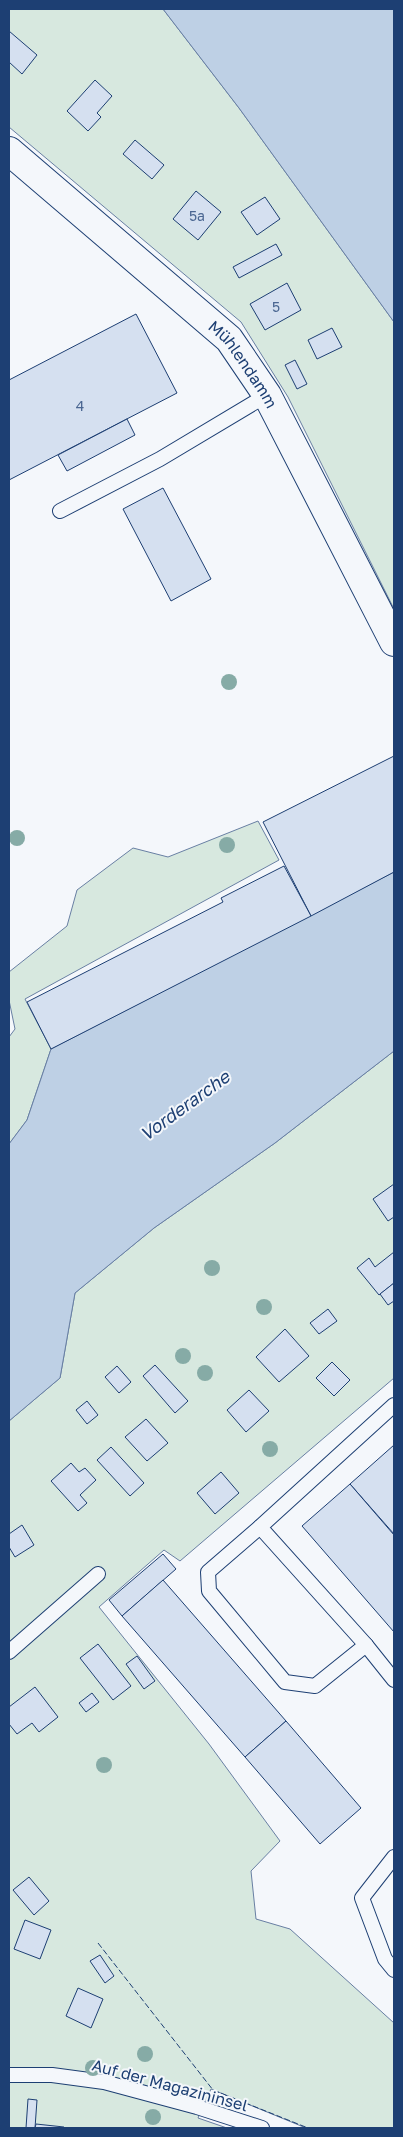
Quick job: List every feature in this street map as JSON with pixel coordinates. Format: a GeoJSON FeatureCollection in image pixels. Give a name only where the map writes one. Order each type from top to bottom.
{"type":"FeatureCollection","features":[{"type":"Feature","properties":{"kind":"street","name":"Mühlendamm"},"geometry":{"type":"LineString","coordinates":[[9,151],[229,340],[267,395],[394,642]]}},
{"type":"Feature","properties":{"kind":"lane"},"geometry":{"type":"LineString","coordinates":[[60,511],[160,459],[267,395]]}},
{"type":"Feature","properties":{"kind":"lane"},"geometry":{"type":"LineString","coordinates":[[366,1645],[315,1686],[286,1682],[209,1591],[208,1572],[394,1405]]}},
{"type":"Feature","properties":{"kind":"lane"},"geometry":{"type":"LineString","coordinates":[[260,1527],[366,1645],[394,1680]]}},
{"type":"Feature","properties":{"kind":"lane"},"geometry":{"type":"LineString","coordinates":[[9,1652],[98,1574]]}},
{"type":"Feature","properties":{"kind":"lane"},"geometry":{"type":"LineString","coordinates":[[394,1857],[362,1898],[385,1959],[394,1970]]}},
{"type":"Feature","properties":{"kind":"lane","name":"Auf der Magazininsel"},"geometry":{"type":"LineString","coordinates":[[9,2075],[52,2075],[104,2082],[197,2107],[262,2128]]}},
{"type":"Feature","properties":{"kind":"shaded area"},"geometry":{"type":"Polygon","coordinates":[[[9,9],[163,9],[239,108],[394,322],[394,609],[288,397],[241,322],[9,127],[9,9]]]}},
{"type":"Feature","properties":{"kind":"shaded area"},"geometry":{"type":"Polygon","coordinates":[[[258,821],[279,860],[25,999],[51,1049],[27,1120],[9,1144],[9,1037],[15,1029],[9,1000],[9,972],[67,926],[77,890],[133,848],[168,857],[258,821]]]}},
{"type":"Feature","properties":{"kind":"shaded area"},"geometry":{"type":"Polygon","coordinates":[[[394,1051],[394,1378],[180,1561],[164,1550],[99,1607],[209,1744],[280,1841],[251,1871],[256,1919],[290,1929],[394,2023],[394,2128],[306,2128],[211,2089],[198,2118],[227,2128],[9,2128],[9,1421],[60,1378],[75,1293],[154,1228],[275,1143],[394,1051]]]}},
{"type":"Feature","properties":{"kind":"water"},"geometry":{"type":"Polygon","coordinates":[[[163,9],[394,9],[394,322],[239,108],[163,9]]]}},
{"type":"Feature","properties":{"kind":"water","name":"Vorderarche"},"geometry":{"type":"Polygon","coordinates":[[[394,872],[394,1051],[275,1143],[154,1228],[75,1293],[60,1378],[9,1421],[9,1144],[27,1120],[51,1049],[394,872]]]}},
{"type":"Feature","properties":{"kind":"building"},"geometry":{"type":"Polygon","coordinates":[[[9,31],[37,55],[22,74],[9,62],[9,31]]]}},
{"type":"Feature","properties":{"kind":"building"},"geometry":{"type":"Polygon","coordinates":[[[95,80],[112,96],[97,113],[101,117],[88,131],[67,111],[95,80]]]}},
{"type":"Feature","properties":{"kind":"building"},"geometry":{"type":"Polygon","coordinates":[[[135,140],[164,165],[152,179],[123,154],[135,140]]]}},
{"type":"Feature","properties":{"kind":"building"},"geometry":{"type":"Polygon","coordinates":[[[196,191],[221,212],[198,240],[173,219],[196,191]]]}},
{"type":"Feature","properties":{"kind":"building"},"geometry":{"type":"Polygon","coordinates":[[[265,197],[280,219],[257,235],[241,212],[265,197]]]}},
{"type":"Feature","properties":{"kind":"building"},"geometry":{"type":"Polygon","coordinates":[[[276,244],[282,255],[239,278],[233,267],[276,244]]]}},
{"type":"Feature","properties":{"kind":"building"},"geometry":{"type":"Polygon","coordinates":[[[287,283],[301,310],[265,330],[250,304],[287,283]]]}},
{"type":"Feature","properties":{"kind":"building"},"geometry":{"type":"Polygon","coordinates":[[[136,314],[177,393],[9,480],[9,380],[136,314]]]}},
{"type":"Feature","properties":{"kind":"building"},"geometry":{"type":"Polygon","coordinates":[[[332,328],[342,347],[317,359],[308,340],[332,328]]]}},
{"type":"Feature","properties":{"kind":"building"},"geometry":{"type":"Polygon","coordinates":[[[295,360],[307,384],[297,389],[285,365],[295,360]]]}},
{"type":"Feature","properties":{"kind":"building"},"geometry":{"type":"Polygon","coordinates":[[[127,419],[135,435],[67,471],[58,455],[127,419]]]}},
{"type":"Feature","properties":{"kind":"building"},"geometry":{"type":"Polygon","coordinates":[[[163,488],[211,579],[171,601],[123,509],[163,488]]]}},
{"type":"Feature","properties":{"kind":"building"},"geometry":{"type":"Polygon","coordinates":[[[394,756],[394,872],[311,916],[263,822],[394,756]]]}},
{"type":"Feature","properties":{"kind":"building"},"geometry":{"type":"Polygon","coordinates":[[[284,866],[311,916],[51,1049],[27,1002],[223,902],[221,898],[284,866]]]}},
{"type":"Feature","properties":{"kind":"building"},"geometry":{"type":"Polygon","coordinates":[[[394,1184],[394,1217],[388,1221],[373,1199],[394,1184]]]}},
{"type":"Feature","properties":{"kind":"building"},"geometry":{"type":"Polygon","coordinates":[[[394,1252],[394,1283],[379,1295],[357,1268],[369,1258],[375,1267],[394,1252]]]}},
{"type":"Feature","properties":{"kind":"building"},"geometry":{"type":"Polygon","coordinates":[[[394,1283],[394,1301],[388,1305],[380,1294],[394,1283]]]}},
{"type":"Feature","properties":{"kind":"building"},"geometry":{"type":"Polygon","coordinates":[[[328,1309],[337,1321],[319,1334],[310,1323],[328,1309]]]}},
{"type":"Feature","properties":{"kind":"building"},"geometry":{"type":"Polygon","coordinates":[[[285,1329],[309,1356],[279,1382],[256,1357],[285,1329]]]}},
{"type":"Feature","properties":{"kind":"building"},"geometry":{"type":"Polygon","coordinates":[[[332,1362],[350,1380],[334,1396],[316,1378],[332,1362]]]}},
{"type":"Feature","properties":{"kind":"building"},"geometry":{"type":"Polygon","coordinates":[[[155,1365],[188,1401],[175,1413],[143,1376],[155,1365]]]}},
{"type":"Feature","properties":{"kind":"building"},"geometry":{"type":"Polygon","coordinates":[[[117,1366],[131,1382],[119,1393],[105,1377],[117,1366]]]}},
{"type":"Feature","properties":{"kind":"building"},"geometry":{"type":"Polygon","coordinates":[[[249,1390],[269,1411],[246,1432],[227,1410],[249,1390]]]}},
{"type":"Feature","properties":{"kind":"building"},"geometry":{"type":"Polygon","coordinates":[[[87,1401],[98,1415],[87,1424],[76,1410],[87,1401]]]}},
{"type":"Feature","properties":{"kind":"building"},"geometry":{"type":"Polygon","coordinates":[[[146,1419],[168,1443],[147,1461],[125,1437],[146,1419]]]}},
{"type":"Feature","properties":{"kind":"building"},"geometry":{"type":"Polygon","coordinates":[[[394,1445],[394,1534],[350,1484],[394,1445]]]}},
{"type":"Feature","properties":{"kind":"building"},"geometry":{"type":"Polygon","coordinates":[[[111,1447],[144,1483],[130,1496],[97,1460],[111,1447]]]}},
{"type":"Feature","properties":{"kind":"building"},"geometry":{"type":"Polygon","coordinates":[[[71,1463],[79,1472],[85,1468],[96,1480],[80,1495],[87,1503],[78,1511],[51,1481],[71,1463]]]}},
{"type":"Feature","properties":{"kind":"building"},"geometry":{"type":"Polygon","coordinates":[[[221,1472],[239,1493],[215,1514],[197,1493],[221,1472]]]}},
{"type":"Feature","properties":{"kind":"building"},"geometry":{"type":"Polygon","coordinates":[[[350,1484],[394,1535],[394,1632],[302,1526],[350,1484]]]}},
{"type":"Feature","properties":{"kind":"building"},"geometry":{"type":"Polygon","coordinates":[[[22,1525],[34,1545],[15,1557],[9,1547],[9,1534],[22,1525]]]}},
{"type":"Feature","properties":{"kind":"building"},"geometry":{"type":"Polygon","coordinates":[[[163,1554],[176,1569],[122,1616],[109,1600],[163,1554]]]}},
{"type":"Feature","properties":{"kind":"building"},"geometry":{"type":"Polygon","coordinates":[[[163,1580],[286,1721],[245,1757],[122,1616],[163,1580]]]}},
{"type":"Feature","properties":{"kind":"building"},"geometry":{"type":"Polygon","coordinates":[[[98,1644],[131,1686],[113,1700],[80,1658],[98,1644]]]}},
{"type":"Feature","properties":{"kind":"building"},"geometry":{"type":"Polygon","coordinates":[[[137,1656],[155,1681],[144,1689],[126,1664],[137,1656]]]}},
{"type":"Feature","properties":{"kind":"building"},"geometry":{"type":"Polygon","coordinates":[[[35,1687],[58,1717],[39,1732],[32,1723],[17,1734],[9,1724],[9,1707],[35,1687]]]}},
{"type":"Feature","properties":{"kind":"building"},"geometry":{"type":"Polygon","coordinates":[[[92,1693],[99,1702],[86,1712],[79,1703],[92,1693]]]}},
{"type":"Feature","properties":{"kind":"building"},"geometry":{"type":"Polygon","coordinates":[[[286,1721],[361,1808],[320,1844],[245,1757],[286,1721]]]}},
{"type":"Feature","properties":{"kind":"building"},"geometry":{"type":"Polygon","coordinates":[[[29,1877],[49,1901],[34,1915],[13,1890],[29,1877]]]}},
{"type":"Feature","properties":{"kind":"building"},"geometry":{"type":"Polygon","coordinates":[[[25,1920],[51,1930],[40,1959],[14,1949],[25,1920]]]}},
{"type":"Feature","properties":{"kind":"building"},"geometry":{"type":"Polygon","coordinates":[[[100,1955],[114,1976],[105,1983],[90,1961],[100,1955]]]}},
{"type":"Feature","properties":{"kind":"building"},"geometry":{"type":"Polygon","coordinates":[[[78,1988],[103,1999],[91,2028],[66,2016],[78,1988]]]}},
{"type":"Feature","properties":{"kind":"building"},"geometry":{"type":"Polygon","coordinates":[[[28,2099],[37,2100],[35,2128],[26,2128],[28,2099]]]}},
{"type":"Feature","properties":{"kind":"building"},"geometry":{"type":"Polygon","coordinates":[[[36,2124],[64,2127],[64,2128],[35,2128],[36,2124]]]}},
{"type":"Feature","properties":{"kind":"fence"},"geometry":{"type":"LineString","coordinates":[[98,1943],[213,2090],[308,2128]]}}]}
